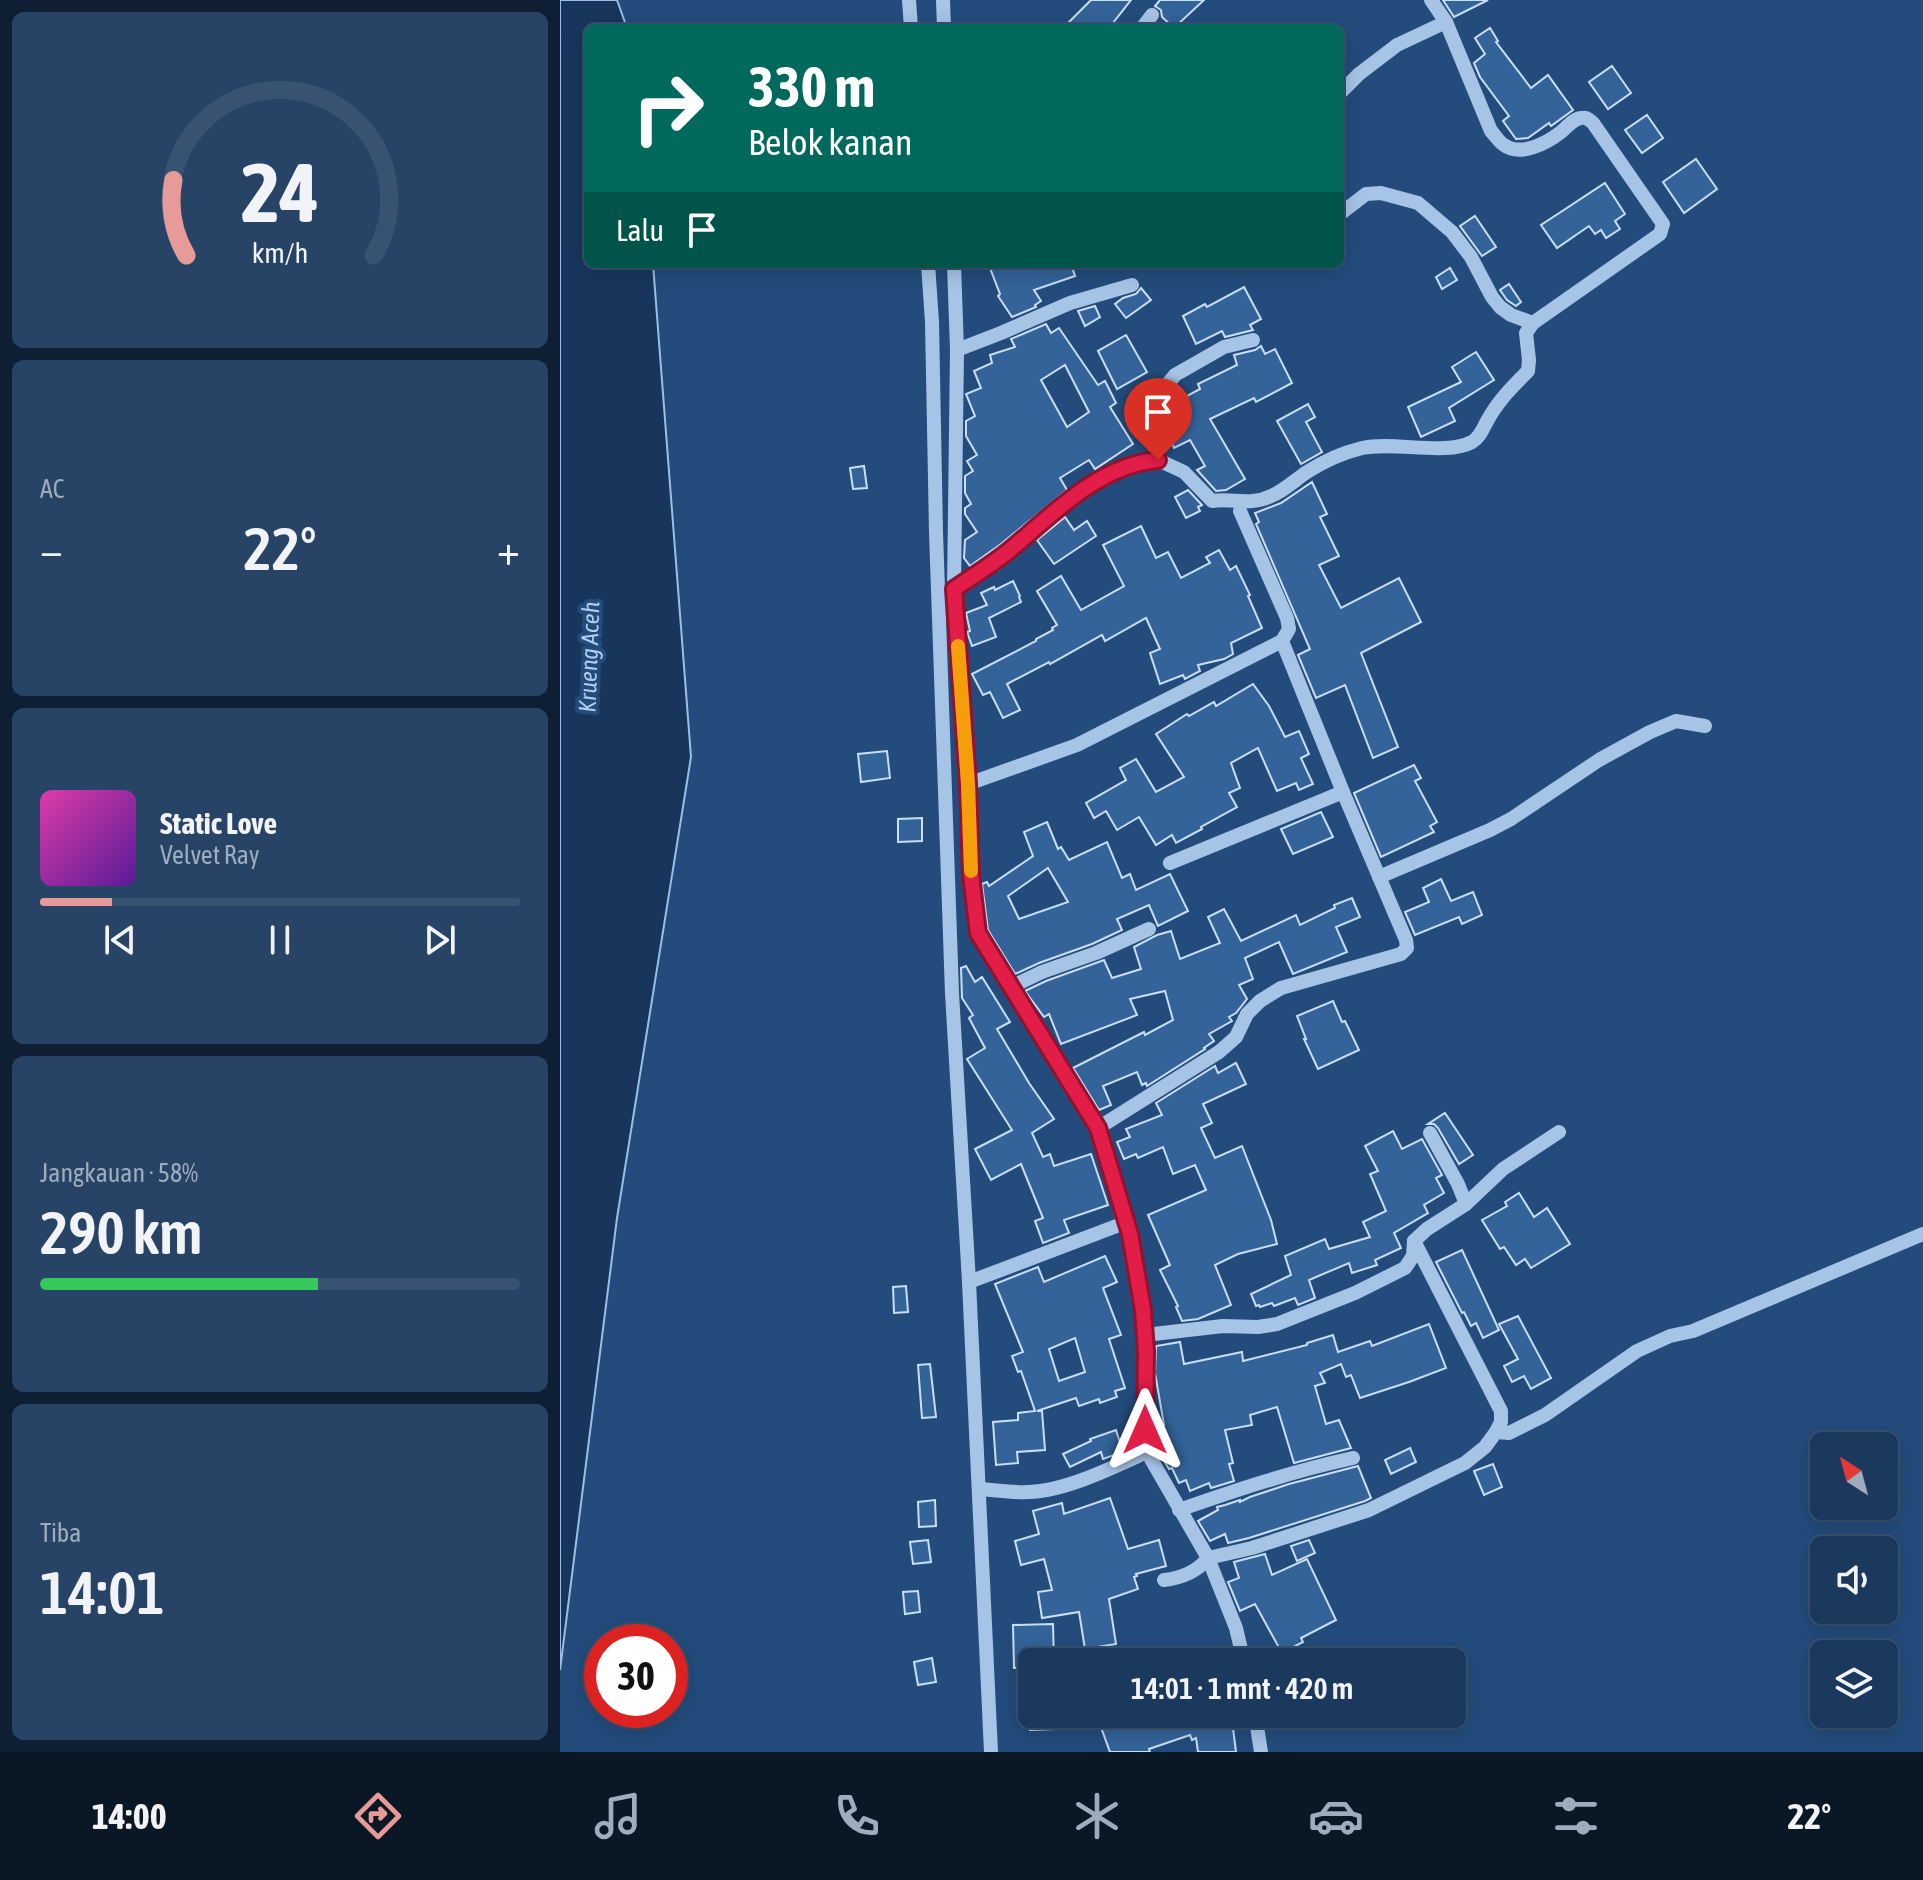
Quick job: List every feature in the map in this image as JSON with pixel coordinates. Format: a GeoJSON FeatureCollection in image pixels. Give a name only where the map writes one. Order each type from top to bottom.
{"type":"FeatureCollection","features":[{"type":"Feature","properties":{"kind":"street"},"geometry":{"type":"LineString","coordinates":[[909,0],[911,24]]}},
{"type":"Feature","properties":{"kind":"street"},"geometry":{"type":"LineString","coordinates":[[943,0],[944,24]]}},
{"type":"Feature","properties":{"kind":"street"},"geometry":{"type":"LineString","coordinates":[[954,589],[1007,552],[1090,485],[1144,461],[1158,460],[1184,472],[1212,501],[1227,498],[1239,502],[1258,501],[1274,496],[1330,458],[1363,448],[1386,445],[1432,448],[1471,443],[1478,437],[1498,402],[1528,371],[1526,333],[1533,323],[1660,234],[1663,224],[1589,119],[1577,119],[1557,135],[1529,149],[1516,151],[1504,145],[1491,131],[1446,22],[1431,0]]}},
{"type":"Feature","properties":{"kind":"street"},"geometry":{"type":"LineString","coordinates":[[1145,24],[1152,15]]}},
{"type":"Feature","properties":{"kind":"street"},"geometry":{"type":"LineString","coordinates":[[1344,89],[1397,45],[1446,22]]}},
{"type":"Feature","properties":{"kind":"street"},"geometry":{"type":"LineString","coordinates":[[1344,211],[1366,194],[1381,193],[1418,203],[1452,232],[1471,257],[1500,307],[1533,323]]}},
{"type":"Feature","properties":{"kind":"street"},"geometry":{"type":"LineString","coordinates":[[928,268],[952,993],[991,1752]]}},
{"type":"Feature","properties":{"kind":"street"},"geometry":{"type":"LineString","coordinates":[[954,268],[957,350],[954,589],[968,784],[971,875],[978,933],[1098,1128],[1127,1222],[1140,1295],[1145,1335],[1147,1452],[1208,1558],[1236,1628],[1241,1648]]}},
{"type":"Feature","properties":{"kind":"street"},"geometry":{"type":"LineString","coordinates":[[957,350],[1070,303],[1132,285]]}},
{"type":"Feature","properties":{"kind":"street"},"geometry":{"type":"LineString","coordinates":[[1158,460],[1148,414],[1162,391],[1175,375],[1224,347],[1253,340]]}},
{"type":"Feature","properties":{"kind":"street"},"geometry":{"type":"LineString","coordinates":[[968,784],[1077,745],[1282,641],[1289,629],[1287,618],[1240,511]]}},
{"type":"Feature","properties":{"kind":"street"},"geometry":{"type":"LineString","coordinates":[[1098,1128],[1219,1052],[1236,1037],[1247,1014],[1260,1001],[1281,988],[1403,953],[1407,948],[1282,641]]}},
{"type":"Feature","properties":{"kind":"street"},"geometry":{"type":"LineString","coordinates":[[1379,877],[1511,819],[1599,760],[1650,732],[1676,721],[1705,726]]}},
{"type":"Feature","properties":{"kind":"street"},"geometry":{"type":"LineString","coordinates":[[1170,863],[1343,792]]}},
{"type":"Feature","properties":{"kind":"street"},"geometry":{"type":"LineString","coordinates":[[1013,986],[1149,929]]}},
{"type":"Feature","properties":{"kind":"street"},"geometry":{"type":"LineString","coordinates":[[1145,1335],[1223,1326],[1277,1324],[1355,1293],[1405,1268],[1413,1256],[1414,1241],[1427,1229],[1466,1204],[1503,1169],[1559,1132]]}},
{"type":"Feature","properties":{"kind":"street"},"geometry":{"type":"LineString","coordinates":[[1430,1133],[1466,1204]]}},
{"type":"Feature","properties":{"kind":"street"},"geometry":{"type":"LineString","coordinates":[[969,1282],[1127,1222]]}},
{"type":"Feature","properties":{"kind":"street"},"geometry":{"type":"LineString","coordinates":[[1496,1432],[1509,1433],[1545,1415],[1637,1351],[1670,1336],[1693,1331],[1923,1234]]}},
{"type":"Feature","properties":{"kind":"street"},"geometry":{"type":"LineString","coordinates":[[1164,1580],[1189,1574],[1208,1558],[1252,1548],[1369,1510],[1465,1463],[1485,1447],[1501,1422],[1501,1411],[1414,1241]]}},
{"type":"Feature","properties":{"kind":"street"},"geometry":{"type":"LineString","coordinates":[[979,1489],[1050,1490],[1147,1452]]}},
{"type":"Feature","properties":{"kind":"street"},"geometry":{"type":"LineString","coordinates":[[1179,1510],[1315,1466],[1353,1458]]}},
{"type":"Feature","properties":{"kind":"street"},"geometry":{"type":"LineString","coordinates":[[1258,1728],[1261,1752]]}},
{"type":"Feature","properties":{"kind":"water","name":"Krueng Aceh"},"geometry":{"type":"Polygon","coordinates":[[[560,0],[617,0],[626,24],[584,24],[584,268],[653,268],[691,757],[617,1218],[560,1670],[560,0]]]}},
{"type":"Feature","properties":{"kind":"building"},"geometry":{"type":"Polygon","coordinates":[[[1091,0],[1131,0],[1112,24],[1067,24],[1091,0]]]}},
{"type":"Feature","properties":{"kind":"building"},"geometry":{"type":"Polygon","coordinates":[[[1160,0],[1204,0],[1178,24],[1170,24],[1155,6],[1160,0]]]}},
{"type":"Feature","properties":{"kind":"building"},"geometry":{"type":"Polygon","coordinates":[[[1443,0],[1488,0],[1454,17],[1443,0]]]}},
{"type":"Feature","properties":{"kind":"building"},"geometry":{"type":"Polygon","coordinates":[[[1490,28],[1496,42],[1531,88],[1548,75],[1573,110],[1528,138],[1516,139],[1503,121],[1509,116],[1480,77],[1474,63],[1485,54],[1475,38],[1490,28]]]}},
{"type":"Feature","properties":{"kind":"building"},"geometry":{"type":"Polygon","coordinates":[[[1612,66],[1631,93],[1608,109],[1589,82],[1612,66]]]}},
{"type":"Feature","properties":{"kind":"building"},"geometry":{"type":"Polygon","coordinates":[[[1647,115],[1663,138],[1642,153],[1625,130],[1647,115]]]}},
{"type":"Feature","properties":{"kind":"building"},"geometry":{"type":"Polygon","coordinates":[[[1696,159],[1717,189],[1684,213],[1663,182],[1696,159]]]}},
{"type":"Feature","properties":{"kind":"building"},"geometry":{"type":"Polygon","coordinates":[[[1605,183],[1625,214],[1615,221],[1620,229],[1606,238],[1601,230],[1595,234],[1589,226],[1557,248],[1541,225],[1605,183]]]}},
{"type":"Feature","properties":{"kind":"building"},"geometry":{"type":"Polygon","coordinates":[[[1475,216],[1496,247],[1482,256],[1460,226],[1475,216]]]}},
{"type":"Feature","properties":{"kind":"building"},"geometry":{"type":"Polygon","coordinates":[[[990,268],[1072,268],[1075,276],[1034,290],[1041,301],[1036,307],[1012,317],[998,296],[1000,294],[990,268]]]}},
{"type":"Feature","properties":{"kind":"building"},"geometry":{"type":"Polygon","coordinates":[[[1450,268],[1457,280],[1442,289],[1436,277],[1450,268]]]}},
{"type":"Feature","properties":{"kind":"building"},"geometry":{"type":"Polygon","coordinates":[[[1509,284],[1521,302],[1516,306],[1500,290],[1509,284]]]}},
{"type":"Feature","properties":{"kind":"building"},"geometry":{"type":"Polygon","coordinates":[[[1244,287],[1261,319],[1250,325],[1253,330],[1225,337],[1222,331],[1196,344],[1183,316],[1244,287]]]}},
{"type":"Feature","properties":{"kind":"building"},"geometry":{"type":"Polygon","coordinates":[[[1141,288],[1151,300],[1126,318],[1115,304],[1136,294],[1141,288]]]}},
{"type":"Feature","properties":{"kind":"building"},"geometry":{"type":"Polygon","coordinates":[[[1095,306],[1100,317],[1085,326],[1078,311],[1095,306]]]}},
{"type":"Feature","properties":{"kind":"building"},"geometry":{"type":"Polygon","coordinates":[[[1046,324],[1051,333],[1059,328],[1098,385],[1105,381],[1116,403],[1110,407],[1133,444],[1095,469],[1089,460],[1060,478],[1067,490],[970,566],[964,558],[965,540],[977,532],[965,514],[965,508],[971,504],[965,493],[965,476],[973,471],[967,461],[977,455],[966,436],[966,421],[975,416],[966,394],[981,388],[974,371],[992,363],[990,355],[1015,347],[1011,339],[1046,324]],[[1065,365],[1041,380],[1067,427],[1089,412],[1065,365]]]}},
{"type":"Feature","properties":{"kind":"building"},"geometry":{"type":"Polygon","coordinates":[[[1126,335],[1147,372],[1117,389],[1098,351],[1126,335]]]}},
{"type":"Feature","properties":{"kind":"building"},"geometry":{"type":"Polygon","coordinates":[[[1261,346],[1265,354],[1275,349],[1292,383],[1256,402],[1254,398],[1210,419],[1245,479],[1226,490],[1216,491],[1197,470],[1205,466],[1190,440],[1174,448],[1170,439],[1164,442],[1158,416],[1163,409],[1200,389],[1198,384],[1237,365],[1234,355],[1261,346]]]}},
{"type":"Feature","properties":{"kind":"building"},"geometry":{"type":"Polygon","coordinates":[[[1476,352],[1494,380],[1449,408],[1455,421],[1421,437],[1408,407],[1461,382],[1452,367],[1476,352]]]}},
{"type":"Feature","properties":{"kind":"building"},"geometry":{"type":"Polygon","coordinates":[[[1308,404],[1315,417],[1306,422],[1322,452],[1301,464],[1277,421],[1308,404]]]}},
{"type":"Feature","properties":{"kind":"building"},"geometry":{"type":"Polygon","coordinates":[[[864,466],[867,488],[853,489],[850,468],[864,466]]]}},
{"type":"Feature","properties":{"kind":"building"},"geometry":{"type":"Polygon","coordinates":[[[1312,482],[1327,514],[1320,517],[1339,556],[1319,565],[1341,608],[1399,578],[1421,622],[1361,653],[1398,747],[1373,758],[1345,685],[1316,698],[1298,655],[1310,649],[1256,524],[1259,522],[1255,513],[1281,503],[1312,482]]]}},
{"type":"Feature","properties":{"kind":"building"},"geometry":{"type":"Polygon","coordinates":[[[1188,490],[1202,505],[1198,507],[1200,511],[1186,518],[1175,497],[1188,490]]]}},
{"type":"Feature","properties":{"kind":"building"},"geometry":{"type":"Polygon","coordinates":[[[1065,517],[1074,530],[1087,521],[1096,536],[1054,564],[1037,540],[1065,517]]]}},
{"type":"Feature","properties":{"kind":"building"},"geometry":{"type":"Polygon","coordinates":[[[1141,526],[1156,558],[1168,552],[1181,578],[1210,563],[1206,557],[1219,550],[1230,570],[1236,566],[1262,628],[1231,643],[1233,654],[1224,659],[1198,665],[1200,671],[1185,679],[1183,675],[1160,684],[1150,653],[1160,649],[1146,618],[1105,641],[1102,635],[1007,684],[1020,710],[1003,718],[990,692],[983,695],[972,674],[1053,630],[1057,625],[1037,591],[1061,576],[1081,610],[1124,586],[1103,545],[1141,526]]]}},
{"type":"Feature","properties":{"kind":"building"},"geometry":{"type":"Polygon","coordinates":[[[1013,581],[1021,602],[989,618],[996,637],[972,646],[967,632],[970,631],[966,613],[987,605],[981,593],[1013,581]]]}},
{"type":"Feature","properties":{"kind":"building"},"geometry":{"type":"Polygon","coordinates":[[[1253,684],[1285,737],[1299,731],[1309,754],[1301,758],[1313,784],[1299,790],[1296,783],[1277,791],[1258,748],[1231,763],[1240,788],[1229,793],[1237,807],[1176,843],[1172,835],[1156,845],[1139,817],[1117,830],[1106,811],[1094,818],[1086,803],[1126,780],[1120,768],[1136,759],[1156,792],[1184,777],[1156,734],[1187,714],[1189,716],[1214,702],[1216,706],[1253,684]]]}},
{"type":"Feature","properties":{"kind":"building"},"geometry":{"type":"Polygon","coordinates":[[[887,751],[890,778],[861,782],[858,754],[887,751]]]}},
{"type":"Feature","properties":{"kind":"building"},"geometry":{"type":"Polygon","coordinates":[[[1414,765],[1421,778],[1415,781],[1437,822],[1430,826],[1434,832],[1381,857],[1354,793],[1414,765]]]}},
{"type":"Feature","properties":{"kind":"building"},"geometry":{"type":"Polygon","coordinates":[[[1321,812],[1333,837],[1293,854],[1281,829],[1321,812]]]}},
{"type":"Feature","properties":{"kind":"building"},"geometry":{"type":"Polygon","coordinates":[[[922,818],[922,841],[898,842],[898,819],[922,818]]]}},
{"type":"Feature","properties":{"kind":"building"},"geometry":{"type":"Polygon","coordinates":[[[1047,822],[1058,849],[1061,847],[1069,860],[1107,842],[1122,878],[1130,874],[1136,890],[1170,874],[1188,911],[1158,926],[1149,905],[1117,919],[1122,930],[1015,974],[988,930],[982,884],[987,882],[989,886],[1033,856],[1024,832],[1047,822]],[[1048,868],[1008,896],[1019,919],[1068,902],[1048,868]]]}},
{"type":"Feature","properties":{"kind":"building"},"geometry":{"type":"Polygon","coordinates":[[[1441,879],[1451,901],[1473,892],[1482,915],[1462,924],[1459,917],[1415,935],[1405,912],[1429,902],[1423,888],[1441,879]]]}},
{"type":"Feature","properties":{"kind":"building"},"geometry":{"type":"Polygon","coordinates":[[[1352,898],[1360,917],[1336,927],[1347,952],[1293,974],[1279,942],[1245,958],[1253,979],[1239,985],[1247,999],[1229,1017],[1232,1021],[1209,1034],[1214,1041],[1147,1086],[1146,1083],[1142,1085],[1137,1072],[1103,1086],[1111,1105],[1099,1110],[1073,1068],[1173,1020],[1165,991],[1130,999],[1137,1015],[1061,1044],[1049,1014],[1044,1017],[1025,991],[1104,960],[1112,978],[1141,969],[1134,947],[1171,931],[1180,959],[1220,943],[1208,917],[1224,909],[1241,941],[1296,915],[1300,925],[1352,898]]]}},
{"type":"Feature","properties":{"kind":"building"},"geometry":{"type":"Polygon","coordinates":[[[966,966],[975,982],[982,977],[1010,1022],[997,1029],[1054,1119],[1032,1133],[1043,1157],[1050,1154],[1054,1166],[1091,1154],[1108,1205],[1064,1220],[1069,1233],[1043,1243],[1035,1221],[1043,1218],[1021,1164],[991,1180],[975,1149],[1012,1130],[967,1059],[985,1048],[969,1018],[973,1015],[962,998],[961,968],[966,966]]]}},
{"type":"Feature","properties":{"kind":"building"},"geometry":{"type":"Polygon","coordinates":[[[1333,1001],[1359,1050],[1318,1069],[1297,1016],[1333,1001]]]}},
{"type":"Feature","properties":{"kind":"building"},"geometry":{"type":"Polygon","coordinates":[[[1236,1063],[1246,1084],[1203,1104],[1212,1123],[1201,1128],[1215,1158],[1242,1146],[1271,1220],[1277,1244],[1238,1254],[1215,1265],[1231,1305],[1198,1319],[1182,1321],[1160,1270],[1170,1265],[1148,1215],[1206,1190],[1195,1165],[1173,1174],[1163,1147],[1138,1158],[1136,1154],[1124,1159],[1117,1142],[1130,1137],[1126,1129],[1162,1115],[1156,1103],[1215,1066],[1218,1073],[1236,1063]]]}},
{"type":"Feature","properties":{"kind":"building"},"geometry":{"type":"Polygon","coordinates":[[[1445,1113],[1473,1155],[1459,1164],[1438,1128],[1428,1124],[1445,1113]]]}},
{"type":"Feature","properties":{"kind":"building"},"geometry":{"type":"Polygon","coordinates":[[[1393,1131],[1402,1149],[1422,1139],[1442,1175],[1436,1178],[1444,1193],[1424,1205],[1428,1213],[1394,1233],[1401,1248],[1375,1260],[1377,1265],[1352,1273],[1349,1263],[1309,1280],[1315,1298],[1298,1305],[1295,1298],[1274,1306],[1272,1303],[1256,1306],[1251,1294],[1291,1275],[1285,1256],[1325,1239],[1329,1249],[1370,1237],[1363,1222],[1386,1211],[1370,1174],[1378,1171],[1365,1146],[1393,1131]]]}},
{"type":"Feature","properties":{"kind":"building"},"geometry":{"type":"Polygon","coordinates":[[[1519,1193],[1534,1217],[1547,1208],[1570,1244],[1531,1268],[1525,1259],[1516,1265],[1504,1247],[1500,1249],[1482,1220],[1507,1206],[1505,1202],[1519,1193]]]}},
{"type":"Feature","properties":{"kind":"building"},"geometry":{"type":"Polygon","coordinates":[[[1462,1250],[1499,1330],[1483,1338],[1476,1323],[1471,1326],[1462,1313],[1436,1262],[1462,1250]]]}},
{"type":"Feature","properties":{"kind":"building"},"geometry":{"type":"Polygon","coordinates":[[[1105,1256],[1117,1282],[1103,1288],[1121,1335],[1109,1339],[1125,1388],[1115,1391],[1117,1397],[1100,1403],[1099,1399],[1079,1406],[1076,1398],[1037,1411],[1042,1411],[1045,1450],[1017,1452],[1018,1463],[996,1465],[993,1422],[1018,1420],[1018,1413],[1035,1411],[1021,1371],[1018,1372],[1012,1356],[1023,1352],[995,1284],[1038,1267],[1044,1282],[1105,1256]],[[1075,1338],[1049,1349],[1059,1381],[1085,1372],[1075,1338]]]}},
{"type":"Feature","properties":{"kind":"building"},"geometry":{"type":"Polygon","coordinates":[[[906,1286],[908,1312],[894,1313],[893,1287],[906,1286]]]}},
{"type":"Feature","properties":{"kind":"building"},"geometry":{"type":"Polygon","coordinates":[[[1518,1316],[1551,1378],[1531,1389],[1524,1376],[1512,1382],[1504,1366],[1518,1359],[1499,1324],[1518,1316]]]}},
{"type":"Feature","properties":{"kind":"building"},"geometry":{"type":"Polygon","coordinates":[[[1429,1324],[1446,1368],[1360,1398],[1351,1375],[1346,1377],[1341,1364],[1320,1373],[1325,1383],[1315,1386],[1326,1424],[1339,1420],[1351,1448],[1294,1463],[1277,1407],[1250,1415],[1252,1425],[1225,1430],[1234,1481],[1211,1488],[1209,1483],[1190,1491],[1186,1480],[1179,1483],[1157,1449],[1156,1427],[1164,1425],[1155,1373],[1156,1346],[1180,1342],[1184,1364],[1242,1352],[1243,1361],[1333,1335],[1338,1352],[1370,1341],[1372,1346],[1429,1324]]]}},
{"type":"Feature","properties":{"kind":"building"},"geometry":{"type":"Polygon","coordinates":[[[930,1364],[936,1417],[922,1418],[918,1365],[930,1364]]]}},
{"type":"Feature","properties":{"kind":"building"},"geometry":{"type":"Polygon","coordinates":[[[1116,1430],[1123,1452],[1103,1459],[1101,1452],[1070,1467],[1063,1454],[1090,1439],[1116,1430]]]}},
{"type":"Feature","properties":{"kind":"building"},"geometry":{"type":"Polygon","coordinates":[[[1410,1448],[1416,1462],[1391,1474],[1385,1460],[1410,1448]]]}},
{"type":"Feature","properties":{"kind":"building"},"geometry":{"type":"Polygon","coordinates":[[[1493,1464],[1502,1487],[1484,1495],[1474,1471],[1493,1464]]]}},
{"type":"Feature","properties":{"kind":"building"},"geometry":{"type":"Polygon","coordinates":[[[1358,1466],[1371,1498],[1365,1501],[1228,1543],[1225,1534],[1210,1541],[1198,1521],[1218,1510],[1217,1507],[1358,1466]]]}},
{"type":"Feature","properties":{"kind":"building"},"geometry":{"type":"Polygon","coordinates":[[[1110,1498],[1128,1549],[1159,1540],[1166,1566],[1136,1574],[1138,1589],[1109,1599],[1116,1644],[1085,1648],[1079,1612],[1042,1618],[1038,1592],[1052,1590],[1044,1559],[1021,1565],[1015,1541],[1039,1534],[1033,1511],[1062,1503],[1064,1514],[1110,1498]]]}},
{"type":"Feature","properties":{"kind":"building"},"geometry":{"type":"Polygon","coordinates":[[[935,1500],[936,1526],[919,1527],[918,1502],[935,1500]]]}},
{"type":"Feature","properties":{"kind":"building"},"geometry":{"type":"Polygon","coordinates":[[[928,1540],[931,1562],[913,1564],[910,1542],[928,1540]]]}},
{"type":"Feature","properties":{"kind":"building"},"geometry":{"type":"Polygon","coordinates":[[[1309,1540],[1315,1553],[1297,1561],[1291,1546],[1309,1540]]]}},
{"type":"Feature","properties":{"kind":"building"},"geometry":{"type":"Polygon","coordinates":[[[1265,1554],[1272,1575],[1307,1559],[1336,1620],[1301,1638],[1303,1642],[1292,1648],[1279,1648],[1255,1604],[1240,1611],[1228,1582],[1239,1578],[1234,1562],[1265,1554]]]}},
{"type":"Feature","properties":{"kind":"building"},"geometry":{"type":"Polygon","coordinates":[[[918,1591],[920,1612],[905,1614],[903,1592],[918,1591]]]}},
{"type":"Feature","properties":{"kind":"building"},"geometry":{"type":"Polygon","coordinates":[[[1053,1624],[1054,1648],[1018,1648],[1018,1668],[1014,1668],[1013,1625],[1053,1624]]]}},
{"type":"Feature","properties":{"kind":"building"},"geometry":{"type":"Polygon","coordinates":[[[932,1658],[936,1682],[918,1685],[914,1662],[932,1658]]]}},
{"type":"Feature","properties":{"kind":"building"},"geometry":{"type":"Polygon","coordinates":[[[1101,1728],[1233,1728],[1236,1752],[1198,1752],[1196,1738],[1192,1740],[1190,1735],[1149,1749],[1150,1752],[1110,1752],[1101,1728]]]}},
{"type":"Feature","properties":{"kind":"slow traffic"},"geometry":{"type":"LineString","coordinates":[[958,646],[971,871]]}},
{"type":"Feature","properties":{"kind":"route"},"geometry":{"type":"LineString","coordinates":[[1145,1430],[1143,1310],[1130,1234],[1098,1128],[978,933],[971,875],[968,784],[954,589],[1007,552],[1059,507],[1102,478],[1144,461],[1158,460]]}}]}
